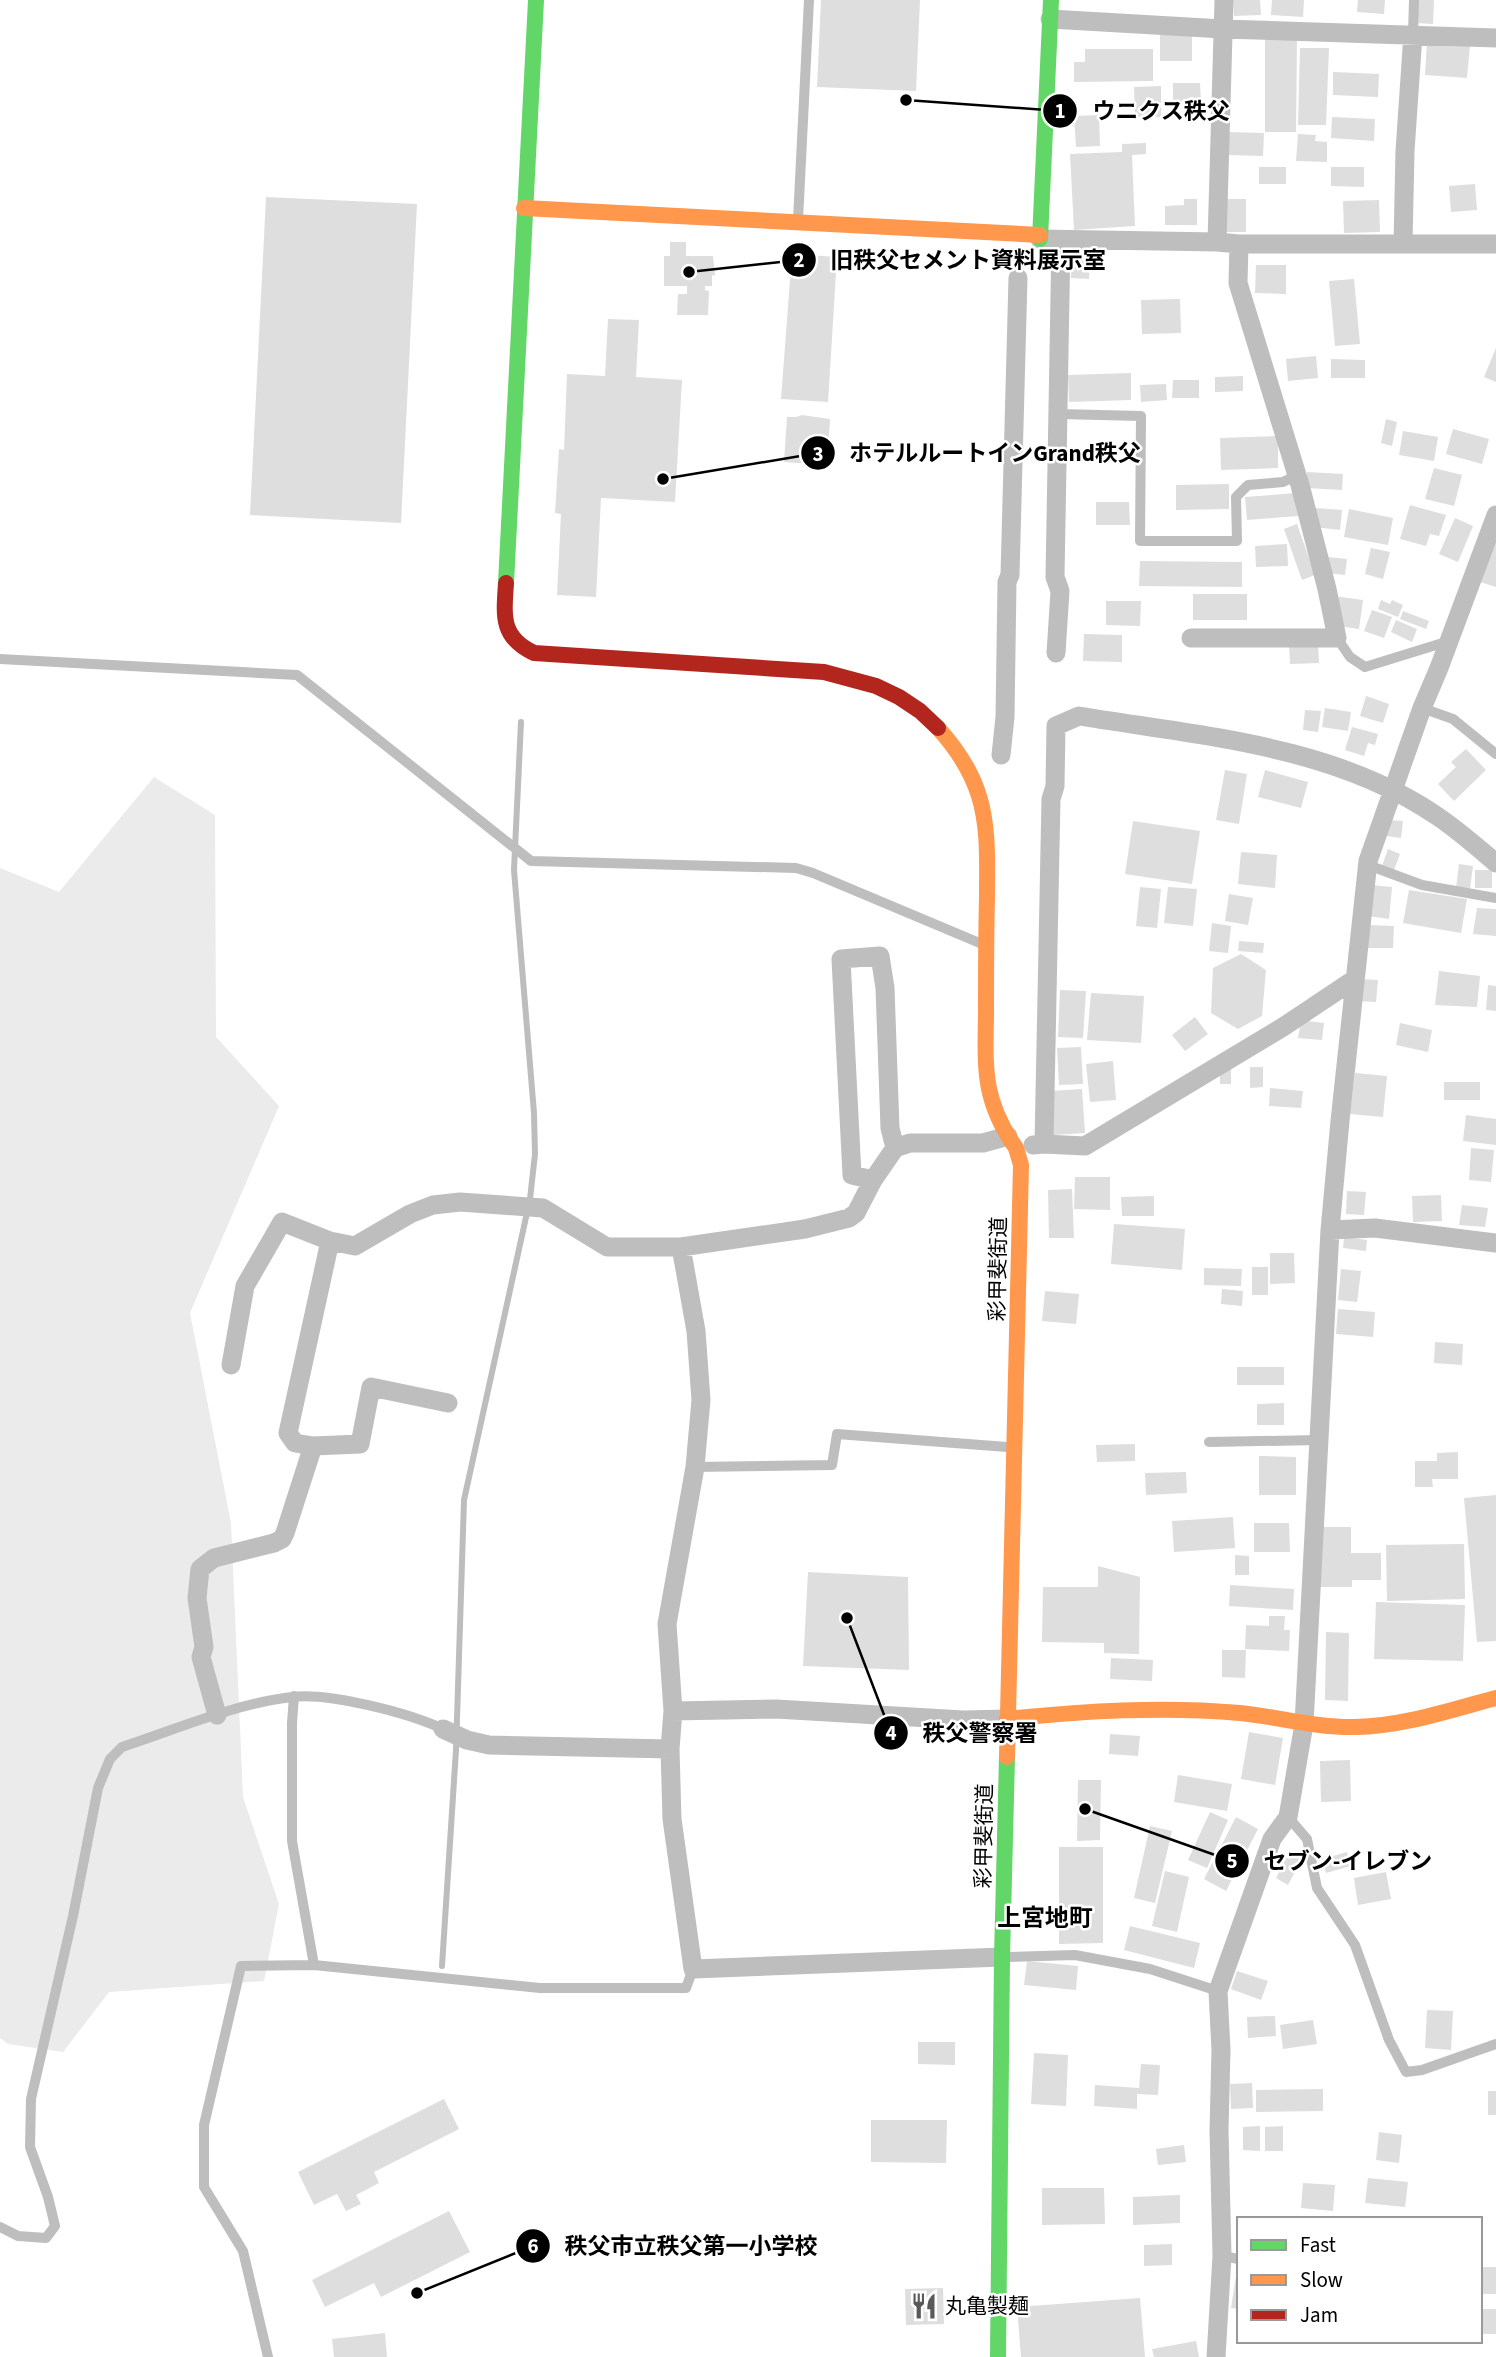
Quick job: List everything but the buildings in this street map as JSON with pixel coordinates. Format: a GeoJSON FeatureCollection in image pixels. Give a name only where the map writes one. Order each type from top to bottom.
{"type":"FeatureCollection","features":[{"type":"Feature","properties":{"kind":"main road","name":"彩甲斐街道"},"geometry":{"type":"LineString","coordinates":[[536,0],[504,620],[509,634],[521,647],[534,653],[853,676],[911,704],[935,722],[969,770],[986,828],[985,1073],[988,1093],[996,1114],[1021,1165],[1002,1957],[998,2357]]}},
{"type":"Feature","properties":{"kind":"main road"},"geometry":{"type":"LineString","coordinates":[[524,208],[1040,237],[1051,9]]}},
{"type":"Feature","properties":{"kind":"main road"},"geometry":{"type":"LineString","coordinates":[[1007,1719],[1044,1714],[1181,1709],[1243,1713],[1304,1724],[1370,1727],[1496,1698]]}},
{"type":"Feature","properties":{"kind":"street"},"geometry":{"type":"LineString","coordinates":[[1217,242],[1224,0]]}},
{"type":"Feature","properties":{"kind":"street"},"geometry":{"type":"LineString","coordinates":[[1051,9],[1223,29],[1496,38]]}},
{"type":"Feature","properties":{"kind":"street"},"geometry":{"type":"LineString","coordinates":[[1403,244],[1405,151],[1413,34]]}},
{"type":"Feature","properties":{"kind":"street"},"geometry":{"type":"LineString","coordinates":[[1040,237],[1061,240],[1239,244],[1496,244]]}},
{"type":"Feature","properties":{"kind":"street"},"geometry":{"type":"LineString","coordinates":[[1056,653],[1060,591],[1055,577],[1061,240]]}},
{"type":"Feature","properties":{"kind":"street"},"geometry":{"type":"LineString","coordinates":[[1191,638],[1337,638],[1328,589],[1297,475],[1238,283],[1239,244]]}},
{"type":"Feature","properties":{"kind":"street"},"geometry":{"type":"LineString","coordinates":[[1002,755],[1018,278]]}},
{"type":"Feature","properties":{"kind":"street"},"geometry":{"type":"LineString","coordinates":[[1216,2357],[1230,2258],[1219,2130],[1221,2050],[1218,1992],[1272,1839],[1288,1816],[1304,1724],[1331,1230],[1368,865],[1422,708],[1496,515]]}},
{"type":"Feature","properties":{"kind":"street"},"geometry":{"type":"LineString","coordinates":[[1044,1143],[1051,799],[1055,786],[1056,726],[1079,716],[1265,747],[1329,764],[1394,791],[1438,817],[1496,863]]}},
{"type":"Feature","properties":{"kind":"street"},"geometry":{"type":"LineString","coordinates":[[873,1180],[852,1175],[841,959],[880,956],[885,988],[890,1128],[895,1148]]}},
{"type":"Feature","properties":{"kind":"street"},"geometry":{"type":"LineString","coordinates":[[231,1365],[245,1286],[282,1222],[330,1241],[355,1246],[410,1214],[433,1205],[460,1202],[542,1208],[607,1247],[681,1247],[806,1229],[849,1218],[861,1206],[873,1180],[895,1148],[910,1143],[1012,1142],[1085,1146],[1283,1027],[1355,979]]}},
{"type":"Feature","properties":{"kind":"street"},"geometry":{"type":"LineString","coordinates":[[1331,1230],[1375,1228],[1496,1243]]}},
{"type":"Feature","properties":{"kind":"street"},"geometry":{"type":"LineString","coordinates":[[330,1241],[288,1433],[295,1443],[313,1446],[359,1444],[371,1387],[448,1403]]}},
{"type":"Feature","properties":{"kind":"street"},"geometry":{"type":"LineString","coordinates":[[681,1247],[696,1331],[701,1400],[695,1467],[667,1624],[673,1711],[670,1749],[673,1819],[693,1969],[1002,1957]]}},
{"type":"Feature","properties":{"kind":"street"},"geometry":{"type":"LineString","coordinates":[[217,1715],[201,1657],[204,1647],[197,1598],[200,1569],[215,1558],[282,1539],[313,1446]]}},
{"type":"Feature","properties":{"kind":"street"},"geometry":{"type":"LineString","coordinates":[[673,1711],[776,1709],[963,1720],[1007,1719]]}},
{"type":"Feature","properties":{"kind":"street"},"geometry":{"type":"LineString","coordinates":[[443,1729],[467,1740],[489,1745],[670,1749]]}},
{"type":"Feature","properties":{"kind":"lane"},"geometry":{"type":"LineString","coordinates":[[797,222],[809,0]]}},
{"type":"Feature","properties":{"kind":"lane"},"geometry":{"type":"LineString","coordinates":[[1413,34],[1414,0]]}},
{"type":"Feature","properties":{"kind":"lane"},"geometry":{"type":"LineString","coordinates":[[1059,414],[1141,416],[1140,541],[1237,541],[1236,497],[1248,485],[1283,482],[1297,475]]}},
{"type":"Feature","properties":{"kind":"lane"},"geometry":{"type":"LineString","coordinates":[[1337,638],[1350,657],[1365,667],[1449,641]]}},
{"type":"Feature","properties":{"kind":"lane"},"geometry":{"type":"LineString","coordinates":[[0,659],[297,675],[531,861],[796,867],[987,946]]}},
{"type":"Feature","properties":{"kind":"lane"},"geometry":{"type":"LineString","coordinates":[[1422,708],[1453,719],[1496,754]]}},
{"type":"Feature","properties":{"kind":"lane"},"geometry":{"type":"LineString","coordinates":[[1368,865],[1422,885],[1496,898]]}},
{"type":"Feature","properties":{"kind":"lane"},"geometry":{"type":"LineString","coordinates":[[695,1467],[832,1465],[836,1434],[1014,1447]]}},
{"type":"Feature","properties":{"kind":"lane"},"geometry":{"type":"LineString","coordinates":[[1209,1441],[1319,1440]]}},
{"type":"Feature","properties":{"kind":"lane"},"geometry":{"type":"LineString","coordinates":[[294,1696],[292,1840],[314,1965]]}},
{"type":"Feature","properties":{"kind":"lane"},"geometry":{"type":"LineString","coordinates":[[0,2227],[18,2236],[46,2238],[55,2226],[30,2147],[31,2099],[73,1916],[98,1788],[110,1759],[122,1747],[248,1705],[294,1696],[334,1699],[397,1712],[443,1729]]}},
{"type":"Feature","properties":{"kind":"lane"},"geometry":{"type":"LineString","coordinates":[[1288,1816],[1307,1839],[1317,1888],[1355,1945],[1389,2039],[1406,2072],[1422,2070],[1496,2044]]}},
{"type":"Feature","properties":{"kind":"lane"},"geometry":{"type":"LineString","coordinates":[[1002,1957],[1075,1955],[1150,1969],[1218,1992]]}},
{"type":"Feature","properties":{"kind":"lane"},"geometry":{"type":"LineString","coordinates":[[268,2357],[243,2251],[204,2187],[204,2126],[241,1966],[314,1965],[540,1988],[686,1988],[693,1969]]}},
{"type":"Feature","properties":{"kind":"shaded area"},"geometry":{"type":"Polygon","coordinates":[[[154,777],[215,815],[216,1037],[279,1106],[190,1313],[231,1523],[243,1797],[279,1904],[264,1981],[109,1992],[63,2052],[8,2044],[0,2038],[0,868],[59,892],[154,777]]]}},
{"type":"Feature","properties":{"kind":"waterway"},"geometry":{"type":"LineString","coordinates":[[442,1966],[456,1750],[464,1500],[530,1199],[535,1154],[514,870],[521,722]]}},
{"type":"Feature","properties":{"kind":"traffic: fast"},"geometry":{"type":"LineString","coordinates":[[506,583],[536,0]]}},
{"type":"Feature","properties":{"kind":"traffic: fast"},"geometry":{"type":"LineString","coordinates":[[1040,239],[1051,0]]}},
{"type":"Feature","properties":{"kind":"traffic: fast"},"geometry":{"type":"LineString","coordinates":[[998,2357],[1007,1757]]}},
{"type":"Feature","properties":{"kind":"traffic: slow"},"geometry":{"type":"LineString","coordinates":[[524,208],[1040,235]]}},
{"type":"Feature","properties":{"kind":"traffic: slow"},"geometry":{"type":"LineString","coordinates":[[938,728],[967,768],[976,786],[982,808],[987,859],[986,1069],[997,1115],[1016,1148]]}},
{"type":"Feature","properties":{"kind":"traffic: slow"},"geometry":{"type":"LineString","coordinates":[[1007,1757],[1021,1165],[1016,1148]]}},
{"type":"Feature","properties":{"kind":"traffic: slow"},"geometry":{"type":"LineString","coordinates":[[1007,1719],[1094,1712],[1182,1710],[1240,1713],[1312,1724],[1356,1727],[1409,1721],[1496,1698]]}},
{"type":"Feature","properties":{"kind":"traffic: jam"},"geometry":{"type":"LineString","coordinates":[[506,583],[506,624],[515,640],[534,653],[824,672],[876,686],[899,697],[920,711],[938,728]]}},
{"type":"Feature","properties":{"kind":"place","name":"ウニクス秩父"},"geometry":{"type":"Point","coordinates":[906,100]}},
{"type":"Feature","properties":{"kind":"place","name":"旧秩父セメント資料展示室"},"geometry":{"type":"Point","coordinates":[689,272]}},
{"type":"Feature","properties":{"kind":"place","name":"ホテルルートインGrand秩父"},"geometry":{"type":"Point","coordinates":[663,479]}},
{"type":"Feature","properties":{"kind":"place","name":"秩父警察署"},"geometry":{"type":"Point","coordinates":[847,1618]}},
{"type":"Feature","properties":{"kind":"place","name":"セブン-イレブン"},"geometry":{"type":"Point","coordinates":[1085,1809]}},
{"type":"Feature","properties":{"kind":"place","name":"秩父市立秩父第一小学校"},"geometry":{"type":"Point","coordinates":[417,2293]}},
{"type":"Feature","properties":{"kind":"place","name":"丸亀製麺"},"geometry":{"type":"Point","coordinates":[924,2306]}},
{"type":"Feature","properties":{"kind":"district","name":"上宮地町"},"geometry":{"type":"Point","coordinates":[1045,1918]}}]}
